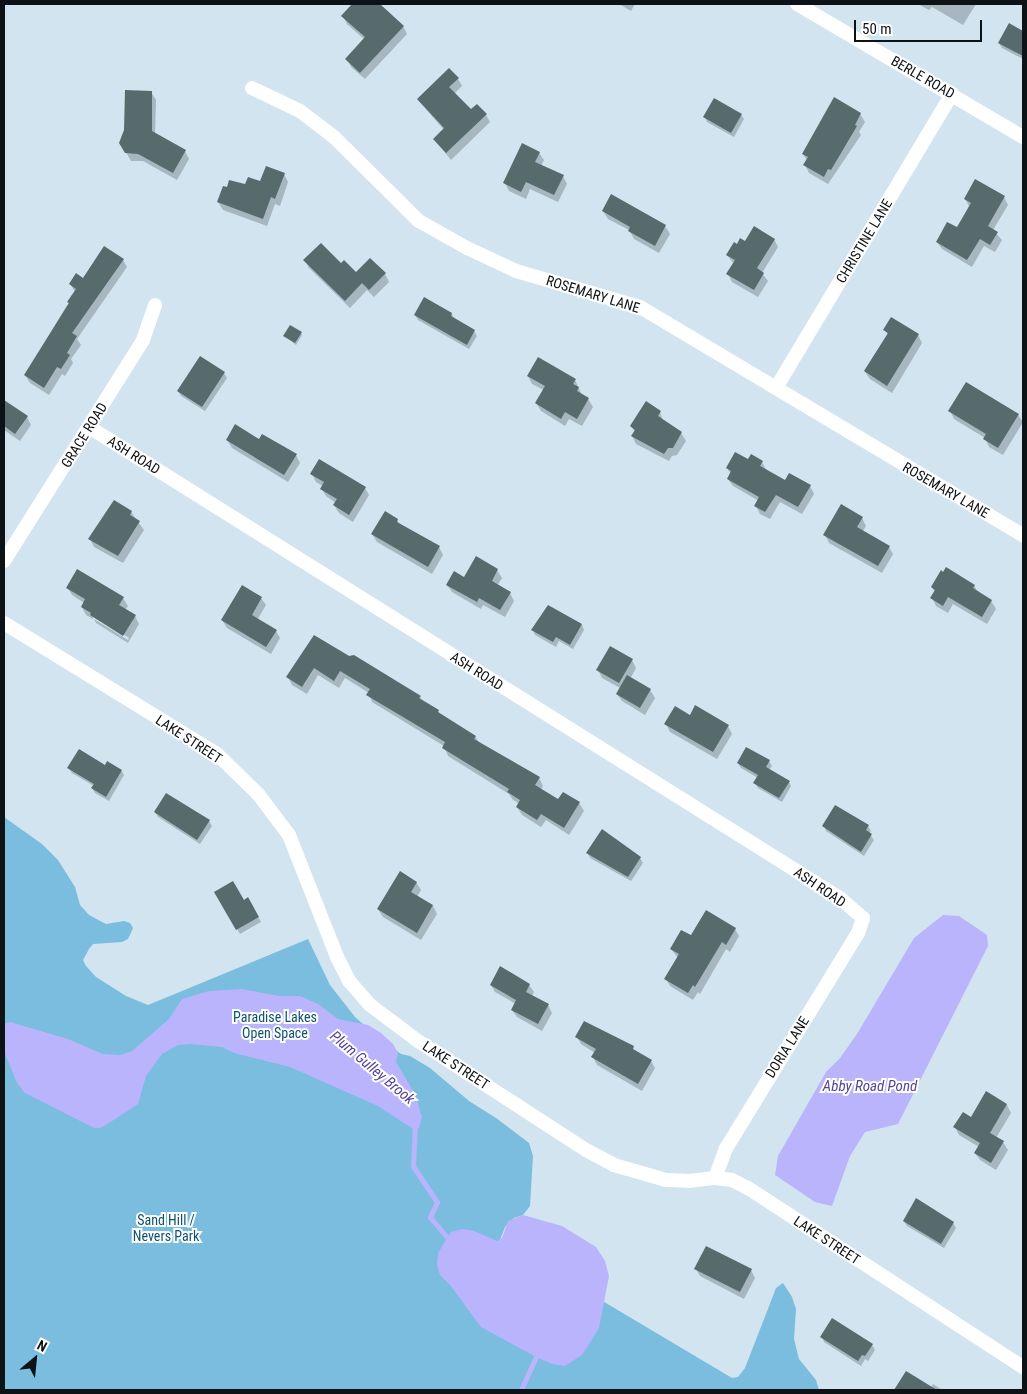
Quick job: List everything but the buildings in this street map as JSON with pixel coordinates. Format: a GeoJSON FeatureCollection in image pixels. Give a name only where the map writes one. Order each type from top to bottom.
{"type":"FeatureCollection","features":[{"type":"Feature","properties":{"kind":"street","name":"BERLE ROAD"},"geometry":{"type":"LineString","coordinates":[[797,4],[1023,137]]}},
{"type":"Feature","properties":{"kind":"street","name":"ROSEMARY LANE"},"geometry":{"type":"LineString","coordinates":[[252,88],[300,111],[334,137],[419,221],[467,248],[516,271],[640,307],[1023,536]]}},
{"type":"Feature","properties":{"kind":"street","name":"CHRISTINE LANE"},"geometry":{"type":"LineString","coordinates":[[776,388],[952,94]]}},
{"type":"Feature","properties":{"kind":"street","name":"GRACE ROAD"},"geometry":{"type":"LineString","coordinates":[[4,561],[143,340],[155,305]]}},
{"type":"Feature","properties":{"kind":"street","name":"ASH ROAD"},"geometry":{"type":"LineString","coordinates":[[89,427],[841,899],[863,918]]}},
{"type":"Feature","properties":{"kind":"street","name":"LAKE STREET"},"geometry":{"type":"LineString","coordinates":[[4,623],[217,754],[258,794],[289,835],[337,957],[350,982],[370,1005],[418,1041],[586,1150],[614,1166],[666,1180],[689,1181],[715,1178],[732,1180],[748,1188],[1023,1367]]}},
{"type":"Feature","properties":{"kind":"street","name":"DORIA LANE"},"geometry":{"type":"LineString","coordinates":[[715,1178],[726,1148],[858,933],[863,918]]}},
{"type":"Feature","properties":{"kind":"green space","name":"Sand Hill / Nevers Park"},"geometry":{"type":"Polygon","coordinates":[[[4,817],[42,844],[58,860],[75,887],[80,905],[89,915],[106,924],[124,921],[130,923],[133,928],[128,939],[122,942],[93,944],[89,949],[83,960],[96,977],[126,996],[148,1005],[308,939],[330,985],[355,1017],[380,1039],[401,1054],[410,1056],[430,1068],[469,1101],[496,1118],[529,1143],[533,1156],[530,1206],[523,1215],[514,1218],[505,1227],[500,1240],[732,1378],[738,1377],[745,1368],[776,1288],[783,1283],[792,1297],[796,1309],[794,1339],[799,1359],[816,1380],[819,1390],[4,1390],[4,817]]]}},
{"type":"Feature","properties":{"kind":"water","name":"Abby Road Pond"},"geometry":{"type":"Polygon","coordinates":[[[943,915],[959,916],[987,935],[988,946],[898,1124],[865,1132],[850,1156],[832,1206],[815,1202],[775,1175],[778,1156],[826,1072],[840,1058],[857,1034],[914,938],[943,915]]]}},
{"type":"Feature","properties":{"kind":"water"},"geometry":{"type":"Polygon","coordinates":[[[242,989],[279,996],[300,996],[318,1004],[338,1019],[368,1025],[381,1033],[393,1044],[398,1053],[396,1062],[415,1094],[422,1117],[419,1128],[413,1129],[378,1106],[290,1067],[234,1053],[222,1047],[190,1044],[178,1045],[162,1054],[146,1076],[138,1104],[106,1125],[94,1128],[25,1093],[17,1083],[4,1051],[4,1024],[10,1022],[68,1039],[103,1054],[121,1055],[132,1051],[169,1019],[182,999],[209,991],[242,989]]]}},
{"type":"Feature","properties":{"kind":"water"},"geometry":{"type":"Polygon","coordinates":[[[523,1215],[562,1226],[596,1247],[605,1261],[609,1276],[599,1328],[582,1355],[565,1366],[540,1359],[481,1327],[450,1285],[440,1275],[437,1265],[438,1253],[451,1232],[463,1229],[474,1231],[497,1241],[502,1238],[508,1221],[523,1215]]]}},
{"type":"Feature","properties":{"kind":"waterway","name":"Plum Gulley Brook"},"geometry":{"type":"LineString","coordinates":[[415,1124],[413,1166],[437,1202],[430,1217],[450,1241]]}},
{"type":"Feature","properties":{"kind":"waterway","name":"Plum Gulley Brook"},"geometry":{"type":"LineString","coordinates":[[521,1390],[538,1352]]}},
{"type":"Feature","properties":{"kind":"park label","name":"Paradise Lakes Open Space"},"geometry":{"type":"Point","coordinates":[275,1026]}}]}
